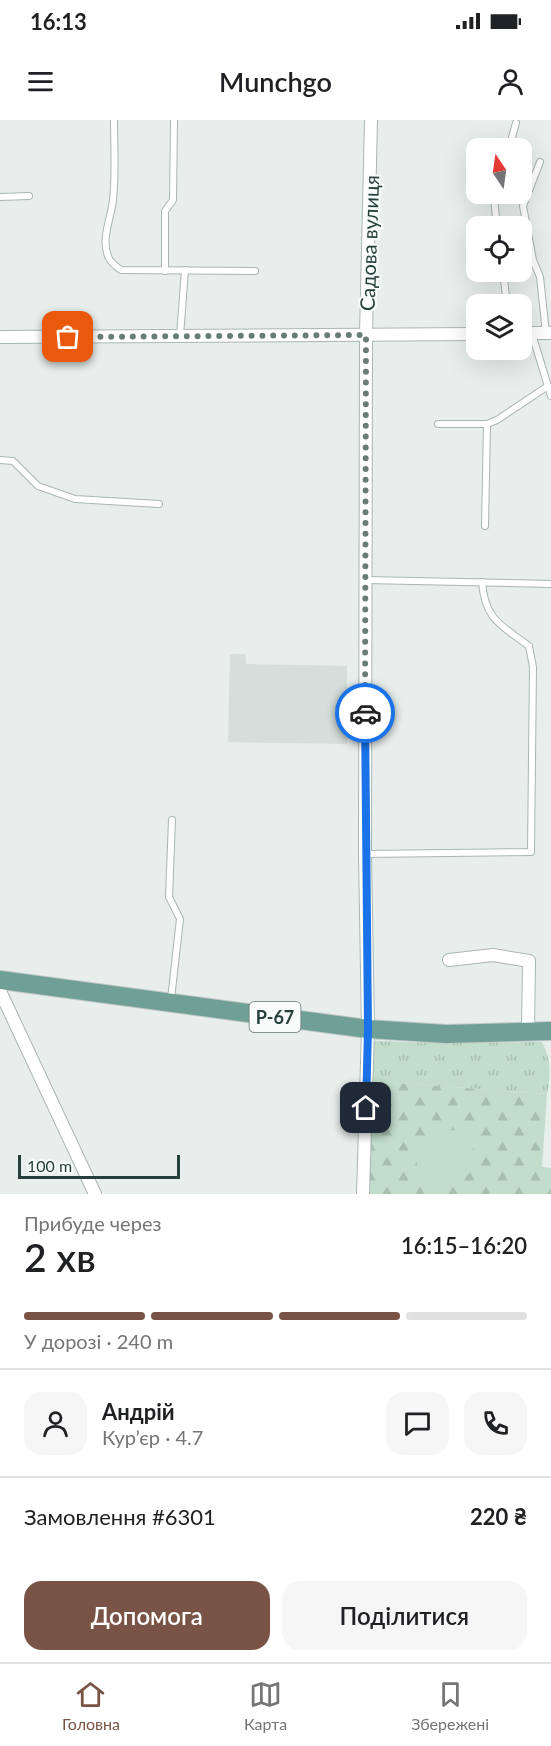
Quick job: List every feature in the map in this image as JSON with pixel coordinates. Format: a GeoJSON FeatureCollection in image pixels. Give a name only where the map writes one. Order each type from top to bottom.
{"type":"FeatureCollection","features":[{"type":"Feature","properties":{"kind":"main road","name":"Р-67"},"geometry":{"type":"LineString","coordinates":[[0,980],[368,1029],[446,1034],[551,1031]]}},
{"type":"Feature","properties":{"kind":"street","name":"Садова вулиця"},"geometry":{"type":"LineString","coordinates":[[363,1194],[368,1029],[365,854],[365,579],[366,335],[371,120]]}},
{"type":"Feature","properties":{"kind":"street"},"geometry":{"type":"LineString","coordinates":[[532,333],[549,333]]}},
{"type":"Feature","properties":{"kind":"street"},"geometry":{"type":"LineString","coordinates":[[0,337],[466,334]]}},
{"type":"Feature","properties":{"kind":"street"},"geometry":{"type":"LineString","coordinates":[[449,960],[493,955],[529,961],[528,1031]]}},
{"type":"Feature","properties":{"kind":"street"},"geometry":{"type":"LineString","coordinates":[[0,991],[95,1194]]}},
{"type":"Feature","properties":{"kind":"lane"},"geometry":{"type":"LineString","coordinates":[[114,120],[113,201],[108,218],[106,245],[108,256],[121,270],[255,271]]}},
{"type":"Feature","properties":{"kind":"lane"},"geometry":{"type":"LineString","coordinates":[[165,271],[165,211],[173,200],[174,120]]}},
{"type":"Feature","properties":{"kind":"lane"},"geometry":{"type":"LineString","coordinates":[[512,138],[516,123]]}},
{"type":"Feature","properties":{"kind":"lane"},"geometry":{"type":"LineString","coordinates":[[540,162],[523,206],[533,260],[540,277],[549,333]]}},
{"type":"Feature","properties":{"kind":"lane"},"geometry":{"type":"LineString","coordinates":[[0,196],[29,196]]}},
{"type":"Feature","properties":{"kind":"lane"},"geometry":{"type":"LineString","coordinates":[[180,336],[185,270]]}},
{"type":"Feature","properties":{"kind":"lane"},"geometry":{"type":"LineString","coordinates":[[532,346],[551,396]]}},
{"type":"Feature","properties":{"kind":"lane"},"geometry":{"type":"LineString","coordinates":[[438,424],[487,424],[497,420],[548,386]]}},
{"type":"Feature","properties":{"kind":"lane"},"geometry":{"type":"LineString","coordinates":[[485,526],[487,424]]}},
{"type":"Feature","properties":{"kind":"lane"},"geometry":{"type":"LineString","coordinates":[[0,460],[13,461],[38,486],[75,498],[159,504]]}},
{"type":"Feature","properties":{"kind":"lane"},"geometry":{"type":"LineString","coordinates":[[365,579],[551,584]]}},
{"type":"Feature","properties":{"kind":"lane"},"geometry":{"type":"LineString","coordinates":[[365,854],[531,852],[533,667],[529,646],[494,620],[483,597],[482,582]]}},
{"type":"Feature","properties":{"kind":"lane"},"geometry":{"type":"LineString","coordinates":[[170,1003],[180,919],[169,897],[172,820]]}},
{"type":"Feature","properties":{"kind":"shaded area"},"geometry":{"type":"Polygon","coordinates":[[[230,654],[245,654],[246,664],[347,666],[347,744],[228,742],[230,654]]]}},
{"type":"Feature","properties":{"kind":"green space"},"geometry":{"type":"Polygon","coordinates":[[[372,1041],[542,1042],[549,1067],[547,1094],[369,1081],[372,1041]]]}},
{"type":"Feature","properties":{"kind":"green space"},"geometry":{"type":"Polygon","coordinates":[[[369,1081],[547,1094],[542,1167],[551,1168],[551,1194],[367,1194],[369,1081]]]}},
{"type":"Feature","properties":{"kind":"green space"},"geometry":{"type":"Polygon","coordinates":[[[450,1130],[468,1131],[474,1161],[470,1173],[465,1178],[447,1187],[421,1174],[415,1145],[429,1134],[450,1130]]]}},
{"type":"Feature","properties":{"kind":"way so far"},"geometry":{"type":"LineString","coordinates":[[68,337],[366,335],[365,713]]}},
{"type":"Feature","properties":{"kind":"route"},"geometry":{"type":"LineString","coordinates":[[365,713],[368,1029],[366,1108]]}}]}
